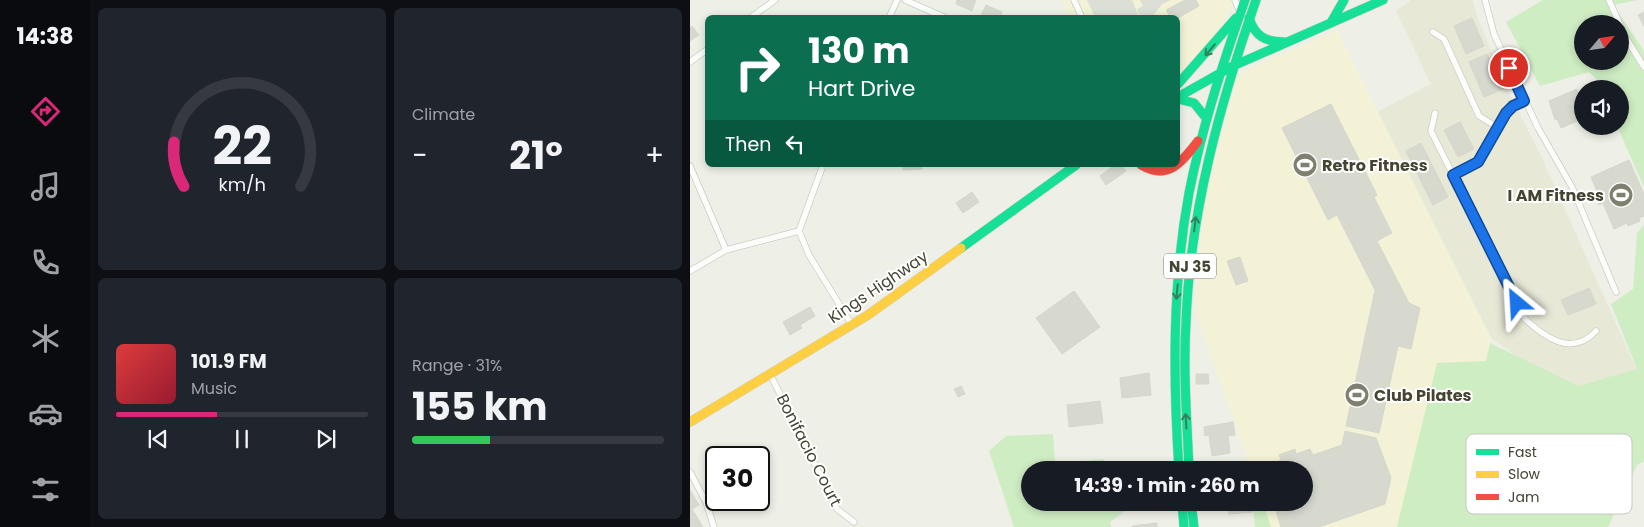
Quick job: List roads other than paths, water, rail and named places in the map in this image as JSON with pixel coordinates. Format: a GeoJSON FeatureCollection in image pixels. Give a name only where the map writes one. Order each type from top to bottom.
{"type":"FeatureCollection","features":[{"type":"Feature","properties":{"kind":"main road","name":"NJ 35"},"geometry":{"type":"LineString","coordinates":[[1178,461],[1174,382],[1176,303],[1184,230],[1202,137],[1220,73],[1245,0]]}},
{"type":"Feature","properties":{"kind":"main road","name":"NJ 35"},"geometry":{"type":"LineString","coordinates":[[1189,461],[1184,377],[1189,276],[1197,213],[1214,130],[1233,66],[1256,0]]}},
{"type":"Feature","properties":{"kind":"main road"},"geometry":{"type":"LineString","coordinates":[[1332,22],[1344,0]]}},
{"type":"Feature","properties":{"kind":"main road"},"geometry":{"type":"LineString","coordinates":[[1180,97],[1233,66],[1383,0]]}},
{"type":"Feature","properties":{"kind":"main road"},"geometry":{"type":"LineString","coordinates":[[1180,82],[1240,14]]}},
{"type":"Feature","properties":{"kind":"main road"},"geometry":{"type":"LineString","coordinates":[[1250,18],[1254,33],[1261,39],[1271,43],[1284,42]]}},
{"type":"Feature","properties":{"kind":"main road"},"geometry":{"type":"LineString","coordinates":[[1180,99],[1194,103],[1207,119]]}},
{"type":"Feature","properties":{"kind":"main road"},"geometry":{"type":"LineString","coordinates":[[1180,163],[1202,137]]}},
{"type":"Feature","properties":{"kind":"main road","name":"Kings Highway"},"geometry":{"type":"LineString","coordinates":[[690,422],[852,324],[1073,167]]}},
{"type":"Feature","properties":{"kind":"main road"},"geometry":{"type":"LineString","coordinates":[[1146,167],[1157,172],[1175,167]]}},
{"type":"Feature","properties":{"kind":"main road"},"geometry":{"type":"LineString","coordinates":[[1183,511],[1184,527]]}},
{"type":"Feature","properties":{"kind":"main road"},"geometry":{"type":"LineString","coordinates":[[1193,511],[1194,527]]}},
{"type":"Feature","properties":{"kind":"street"},"geometry":{"type":"LineString","coordinates":[[754,15],[774,0]]}},
{"type":"Feature","properties":{"kind":"street"},"geometry":{"type":"LineString","coordinates":[[890,15],[897,0]]}},
{"type":"Feature","properties":{"kind":"street"},"geometry":{"type":"LineString","coordinates":[[905,0],[939,15]]}},
{"type":"Feature","properties":{"kind":"street"},"geometry":{"type":"LineString","coordinates":[[1074,0],[1081,15]]}},
{"type":"Feature","properties":{"kind":"street"},"geometry":{"type":"LineString","coordinates":[[1235,0],[1240,14]]}},
{"type":"Feature","properties":{"kind":"street"},"geometry":{"type":"LineString","coordinates":[[1485,0],[1494,34],[1524,101],[1572,187],[1616,292]]}},
{"type":"Feature","properties":{"kind":"street"},"geometry":{"type":"LineString","coordinates":[[1610,0],[1626,38],[1644,67]]}},
{"type":"Feature","properties":{"kind":"street"},"geometry":{"type":"LineString","coordinates":[[1434,32],[1444,39],[1480,116],[1497,127]]}},
{"type":"Feature","properties":{"kind":"street"},"geometry":{"type":"LineString","coordinates":[[690,62],[705,51]]}},
{"type":"Feature","properties":{"kind":"street"},"geometry":{"type":"LineString","coordinates":[[1453,175],[1478,162],[1497,127],[1513,106],[1524,101]]}},
{"type":"Feature","properties":{"kind":"street"},"geometry":{"type":"LineString","coordinates":[[1435,113],[1431,131],[1525,319],[1539,331],[1566,343],[1583,342],[1596,331]]}},
{"type":"Feature","properties":{"kind":"street"},"geometry":{"type":"LineString","coordinates":[[690,166],[726,250]]}},
{"type":"Feature","properties":{"kind":"street"},"geometry":{"type":"LineString","coordinates":[[822,167],[799,231],[809,255],[852,324]]}},
{"type":"Feature","properties":{"kind":"street"},"geometry":{"type":"LineString","coordinates":[[690,271],[726,250],[799,231]]}},
{"type":"Feature","properties":{"kind":"street","name":"Bonifacio Court"},"geometry":{"type":"LineString","coordinates":[[770,374],[836,509],[854,522]]}},
{"type":"Feature","properties":{"kind":"street"},"geometry":{"type":"LineString","coordinates":[[690,472],[706,502],[714,527]]}},
{"type":"Feature","properties":{"kind":"place","name":"Retro Fitness"},"geometry":{"type":"Point","coordinates":[1305,165]}},
{"type":"Feature","properties":{"kind":"place","name":"I AM Fitness"},"geometry":{"type":"Point","coordinates":[1621,195]}},
{"type":"Feature","properties":{"kind":"place","name":"Club Pilates"},"geometry":{"type":"Point","coordinates":[1357,395]}}]}
